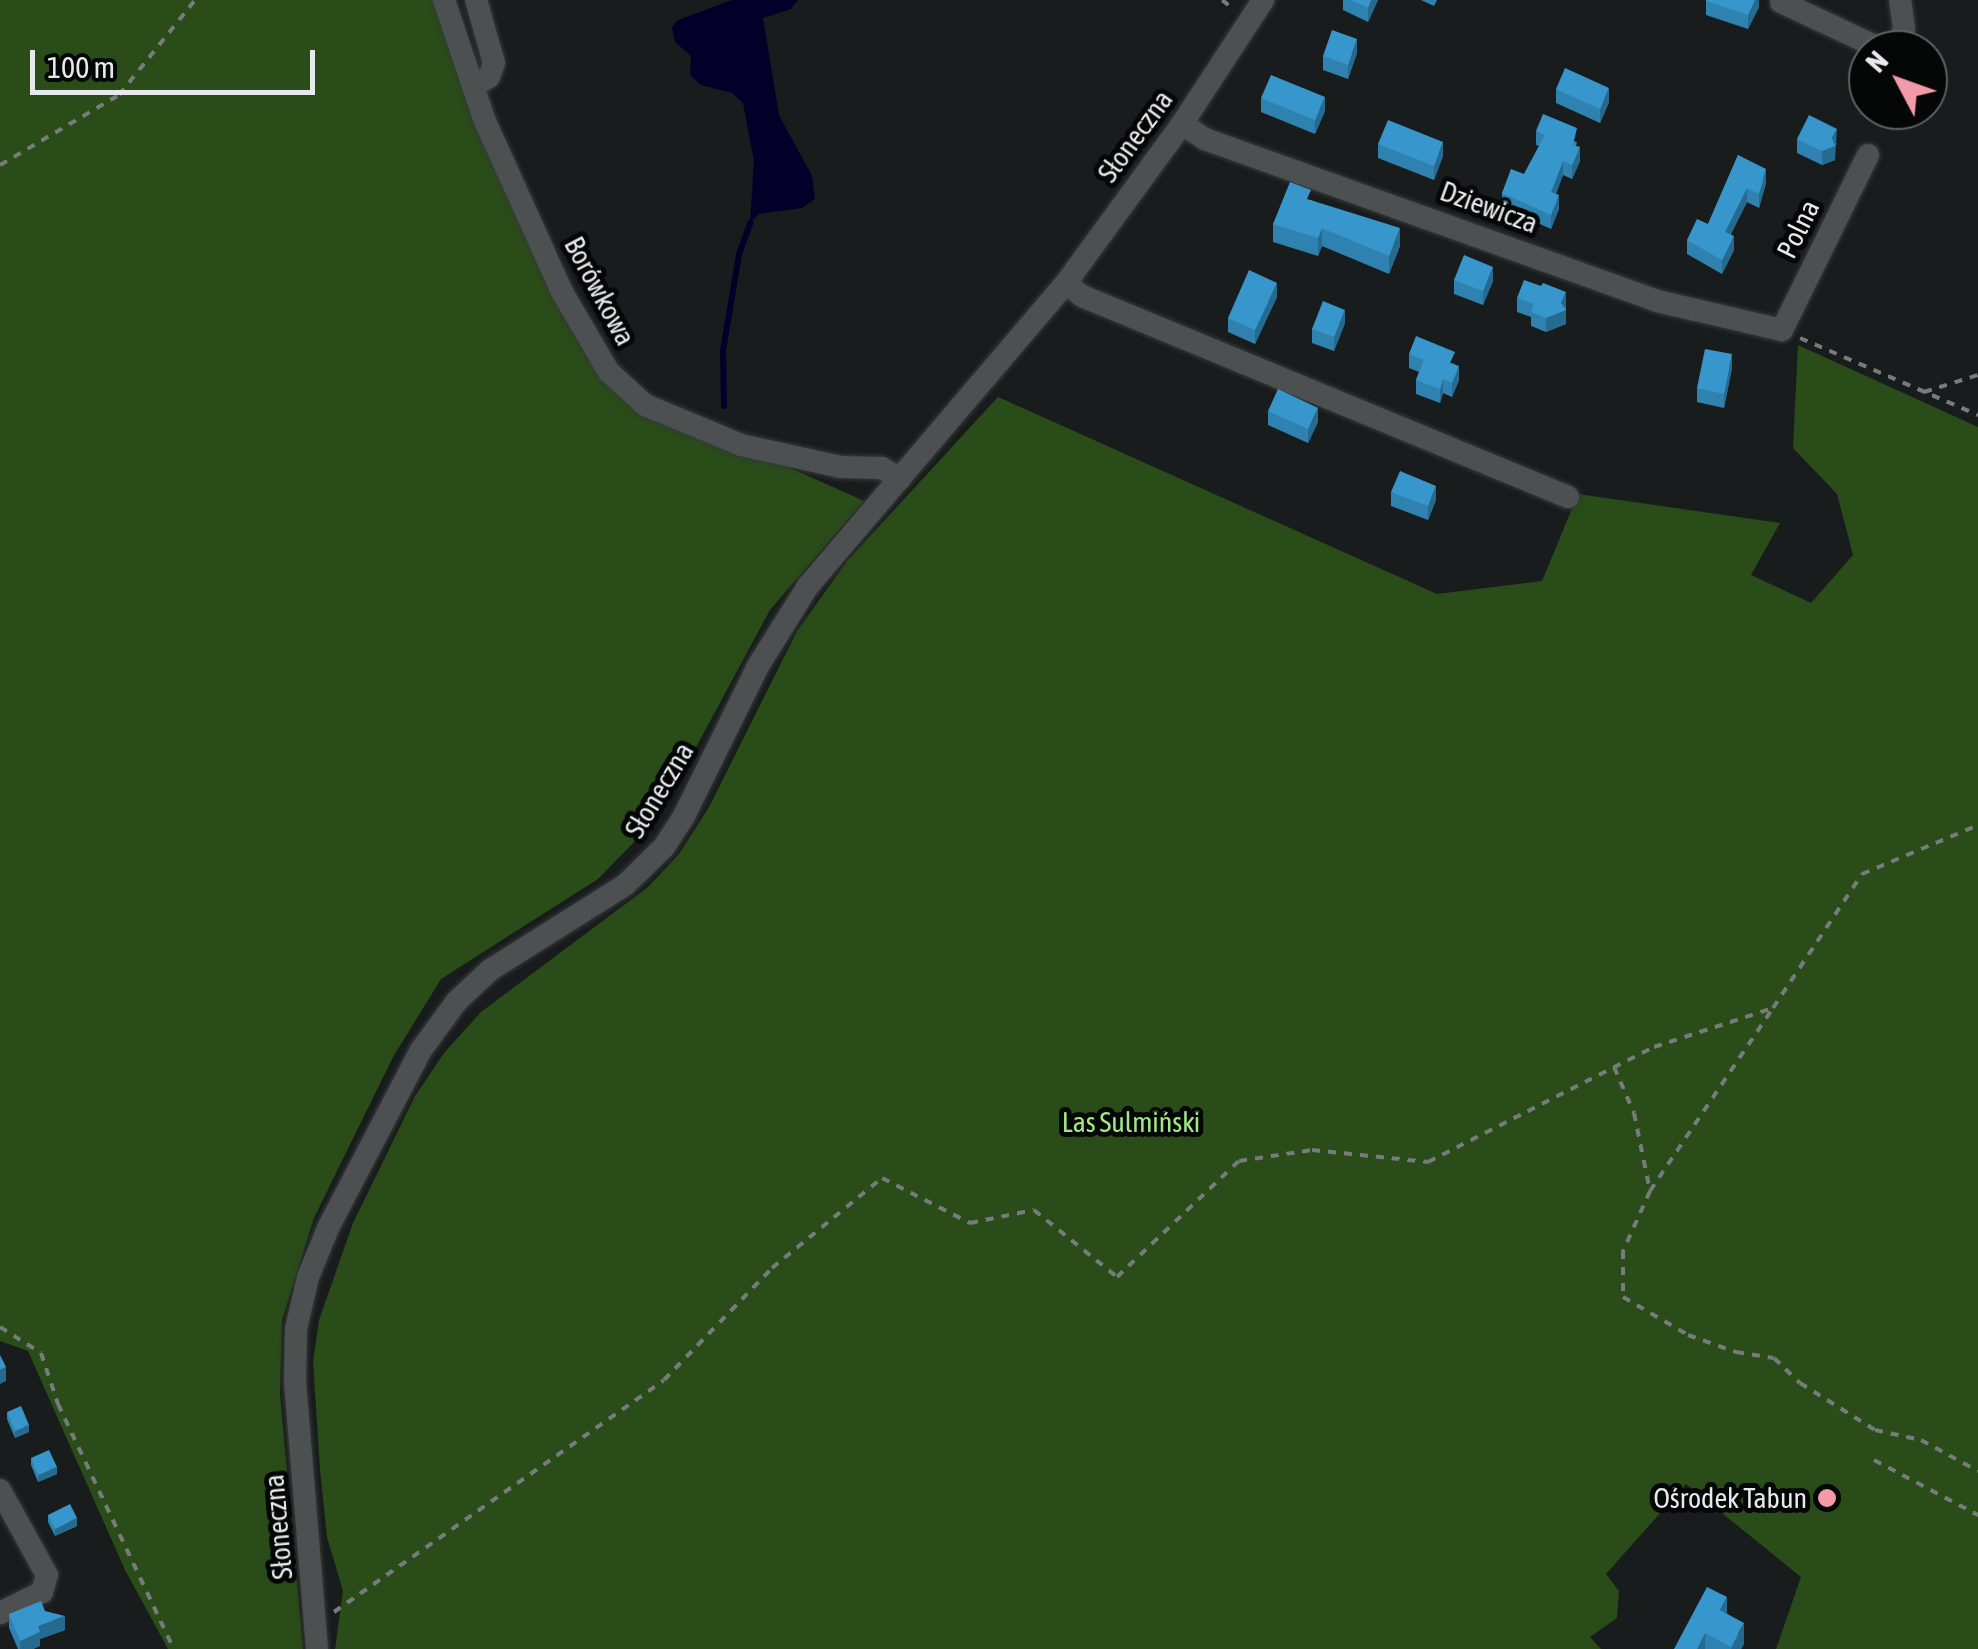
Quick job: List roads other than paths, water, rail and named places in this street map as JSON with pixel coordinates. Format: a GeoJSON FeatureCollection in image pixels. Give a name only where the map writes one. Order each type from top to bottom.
{"type":"FeatureCollection","features":[{"type":"Feature","properties":{"kind":"street","name":"Borówkowa"},"geometry":{"type":"LineString","coordinates":[[444,0],[473,86],[562,292],[608,372],[645,405],[723,438],[840,467],[882,468],[900,479]]}},
{"type":"Feature","properties":{"kind":"street"},"geometry":{"type":"LineString","coordinates":[[473,86],[489,77],[494,63],[476,0]]}},
{"type":"Feature","properties":{"kind":"street","name":"Słoneczna"},"geometry":{"type":"LineString","coordinates":[[318,1649],[294,1342],[308,1276],[354,1174],[420,1050],[457,1001],[490,970],[625,884],[664,847],[684,816],[758,666],[808,586],[1066,283],[1182,124],[1263,0]]}},
{"type":"Feature","properties":{"kind":"street"},"geometry":{"type":"LineString","coordinates":[[1900,0],[1903,30]]}},
{"type":"Feature","properties":{"kind":"street"},"geometry":{"type":"LineString","coordinates":[[1781,2],[1848,33]]}},
{"type":"Feature","properties":{"kind":"street","name":"Dziewicza"},"geometry":{"type":"LineString","coordinates":[[1182,124],[1206,139],[1657,300],[1782,330]]}},
{"type":"Feature","properties":{"kind":"street","name":"Polna"},"geometry":{"type":"LineString","coordinates":[[1782,330],[1868,155]]}},
{"type":"Feature","properties":{"kind":"street"},"geometry":{"type":"LineString","coordinates":[[1066,283],[1082,296],[1568,496]]}},
{"type":"Feature","properties":{"kind":"street"},"geometry":{"type":"LineString","coordinates":[[0,1490],[47,1575],[42,1592],[0,1612]]}},
{"type":"Feature","properties":{"kind":"water"},"geometry":{"type":"Polygon","coordinates":[[[732,0],[798,0],[791,9],[763,18],[779,115],[812,176],[815,199],[802,208],[759,214],[750,223],[754,161],[743,103],[732,93],[701,85],[690,75],[691,56],[675,42],[672,27],[678,20],[732,0]]]}},
{"type":"Feature","properties":{"kind":"waterway"},"geometry":{"type":"LineString","coordinates":[[724,406],[723,351],[739,254],[750,223]]}},
{"type":"Feature","properties":{"kind":"place","name":"Ośrodek Tabun"},"geometry":{"type":"Point","coordinates":[1827,1498]}},
{"type":"Feature","properties":{"kind":"park label","name":"Las Sulmiński"},"geometry":{"type":"Point","coordinates":[1131,1122]}}]}
